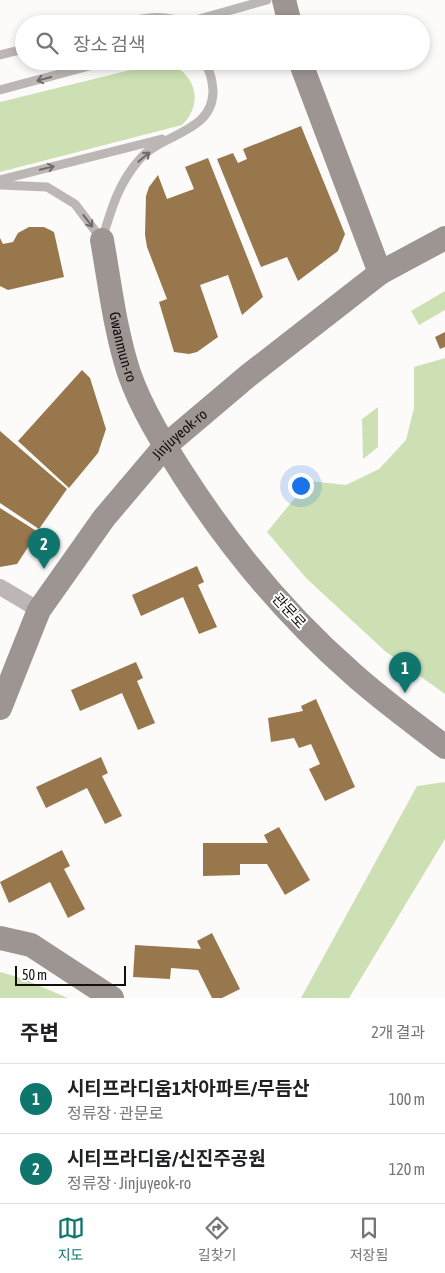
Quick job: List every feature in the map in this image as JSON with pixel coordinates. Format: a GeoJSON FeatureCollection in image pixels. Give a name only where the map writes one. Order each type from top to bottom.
{"type":"FeatureCollection","features":[{"type":"Feature","properties":{"kind":"street"},"geometry":{"type":"LineString","coordinates":[[284,0],[288,15]]}},
{"type":"Feature","properties":{"kind":"street"},"geometry":{"type":"LineString","coordinates":[[303,70],[380,273]]}},
{"type":"Feature","properties":{"kind":"street","name":"Jinjuyeok-ro"},"geometry":{"type":"LineString","coordinates":[[0,708],[40,610],[104,518],[165,446],[249,375],[380,273],[445,238]]}},
{"type":"Feature","properties":{"kind":"street","name":"Gwanmun-ro"},"geometry":{"type":"LineString","coordinates":[[102,240],[118,338],[145,409],[165,446]]}},
{"type":"Feature","properties":{"kind":"street","name":"관문로"},"geometry":{"type":"LineString","coordinates":[[165,446],[222,532],[312,636],[353,674],[445,747]]}},
{"type":"Feature","properties":{"kind":"street"},"geometry":{"type":"LineString","coordinates":[[0,586],[40,610]]}},
{"type":"Feature","properties":{"kind":"street"},"geometry":{"type":"LineString","coordinates":[[0,938],[31,945],[112,998]]}},
{"type":"Feature","properties":{"kind":"lane"},"geometry":{"type":"LineString","coordinates":[[214,15],[267,0]]}},
{"type":"Feature","properties":{"kind":"lane"},"geometry":{"type":"LineString","coordinates":[[0,55],[15,51]]}},
{"type":"Feature","properties":{"kind":"lane"},"geometry":{"type":"LineString","coordinates":[[0,90],[74,70]]}},
{"type":"Feature","properties":{"kind":"lane"},"geometry":{"type":"LineString","coordinates":[[209,70],[212,75]]}},
{"type":"Feature","properties":{"kind":"lane"},"geometry":{"type":"LineString","coordinates":[[102,240],[115,196],[139,158],[200,122],[208,110],[213,99],[211,70]]}},
{"type":"Feature","properties":{"kind":"lane"},"geometry":{"type":"LineString","coordinates":[[0,180],[170,138]]}},
{"type":"Feature","properties":{"kind":"lane"},"geometry":{"type":"LineString","coordinates":[[0,185],[47,187],[75,204],[102,240]]}},
{"type":"Feature","properties":{"kind":"green space"},"geometry":{"type":"Polygon","coordinates":[[[130,70],[179,70],[189,79],[195,97],[194,106],[182,125],[0,172],[0,102],[130,70]]]}},
{"type":"Feature","properties":{"kind":"green space"},"geometry":{"type":"Polygon","coordinates":[[[445,291],[445,310],[419,325],[411,311],[445,291]]]}},
{"type":"Feature","properties":{"kind":"green space"},"geometry":{"type":"Polygon","coordinates":[[[445,358],[445,694],[385,651],[306,578],[267,532],[309,481],[346,485],[379,469],[406,440],[414,408],[414,367],[445,358]]]}},
{"type":"Feature","properties":{"kind":"green space"},"geometry":{"type":"Polygon","coordinates":[[[378,407],[378,447],[363,459],[362,419],[378,407]]]}},
{"type":"Feature","properties":{"kind":"green space"},"geometry":{"type":"Polygon","coordinates":[[[445,782],[445,839],[349,998],[301,998],[417,786],[445,782]]]}},
{"type":"Feature","properties":{"kind":"green space"},"geometry":{"type":"Polygon","coordinates":[[[0,972],[21,978],[68,998],[0,998],[0,972]]]}},
{"type":"Feature","properties":{"kind":"building"},"geometry":{"type":"Polygon","coordinates":[[[301,126],[345,234],[338,251],[298,281],[287,257],[261,267],[217,159],[233,153],[238,163],[247,159],[243,149],[301,126]]]}},
{"type":"Feature","properties":{"kind":"building"},"geometry":{"type":"Polygon","coordinates":[[[208,158],[263,297],[242,315],[228,275],[200,285],[218,337],[197,352],[189,354],[174,352],[159,302],[167,299],[147,247],[145,235],[146,196],[149,187],[158,175],[167,199],[194,189],[185,167],[208,158]]]}},
{"type":"Feature","properties":{"kind":"building"},"geometry":{"type":"Polygon","coordinates":[[[29,227],[44,227],[54,232],[64,277],[8,290],[0,286],[0,238],[3,244],[13,242],[18,233],[29,227]]]}},
{"type":"Feature","properties":{"kind":"building"},"geometry":{"type":"Polygon","coordinates":[[[445,332],[445,347],[440,349],[435,337],[445,332]]]}},
{"type":"Feature","properties":{"kind":"building"},"geometry":{"type":"Polygon","coordinates":[[[82,370],[90,378],[106,429],[98,453],[69,488],[18,441],[82,370]]]}},
{"type":"Feature","properties":{"kind":"building"},"geometry":{"type":"Polygon","coordinates":[[[0,431],[67,489],[39,529],[0,503],[0,431]]]}},
{"type":"Feature","properties":{"kind":"building"},"geometry":{"type":"Polygon","coordinates":[[[0,508],[38,532],[17,564],[0,567],[0,508]]]}},
{"type":"Feature","properties":{"kind":"building"},"geometry":{"type":"Polygon","coordinates":[[[197,566],[204,582],[198,585],[217,627],[199,634],[183,597],[141,616],[132,595],[197,566]]]}},
{"type":"Feature","properties":{"kind":"building"},"geometry":{"type":"Polygon","coordinates":[[[136,662],[143,678],[137,681],[155,723],[138,730],[122,693],[80,711],[71,690],[136,662]]]}},
{"type":"Feature","properties":{"kind":"building"},"geometry":{"type":"Polygon","coordinates":[[[316,699],[355,787],[325,801],[309,769],[320,764],[311,744],[299,748],[294,738],[271,742],[268,718],[303,711],[301,706],[316,699]]]}},
{"type":"Feature","properties":{"kind":"building"},"geometry":{"type":"Polygon","coordinates":[[[101,757],[108,773],[102,776],[122,816],[105,824],[87,788],[46,808],[36,787],[101,757]]]}},
{"type":"Feature","properties":{"kind":"building"},"geometry":{"type":"Polygon","coordinates":[[[279,827],[310,880],[285,895],[267,864],[240,864],[240,875],[203,876],[203,843],[268,843],[264,835],[279,827]]]}},
{"type":"Feature","properties":{"kind":"building"},"geometry":{"type":"Polygon","coordinates":[[[62,850],[70,866],[64,869],[85,909],[68,918],[50,882],[9,903],[0,882],[62,850]]]}},
{"type":"Feature","properties":{"kind":"building"},"geometry":{"type":"Polygon","coordinates":[[[212,933],[240,989],[222,998],[212,998],[198,970],[171,968],[170,979],[133,977],[135,945],[201,949],[197,941],[212,933]]]}},
{"type":"Feature","properties":{"kind":"place","name":"시티프라디움/신진주공원"},"geometry":{"type":"Point","coordinates":[44,569]}},
{"type":"Feature","properties":{"kind":"place","name":"시티프라디움1차아파트/무듬산"},"geometry":{"type":"Point","coordinates":[405,693]}}]}
